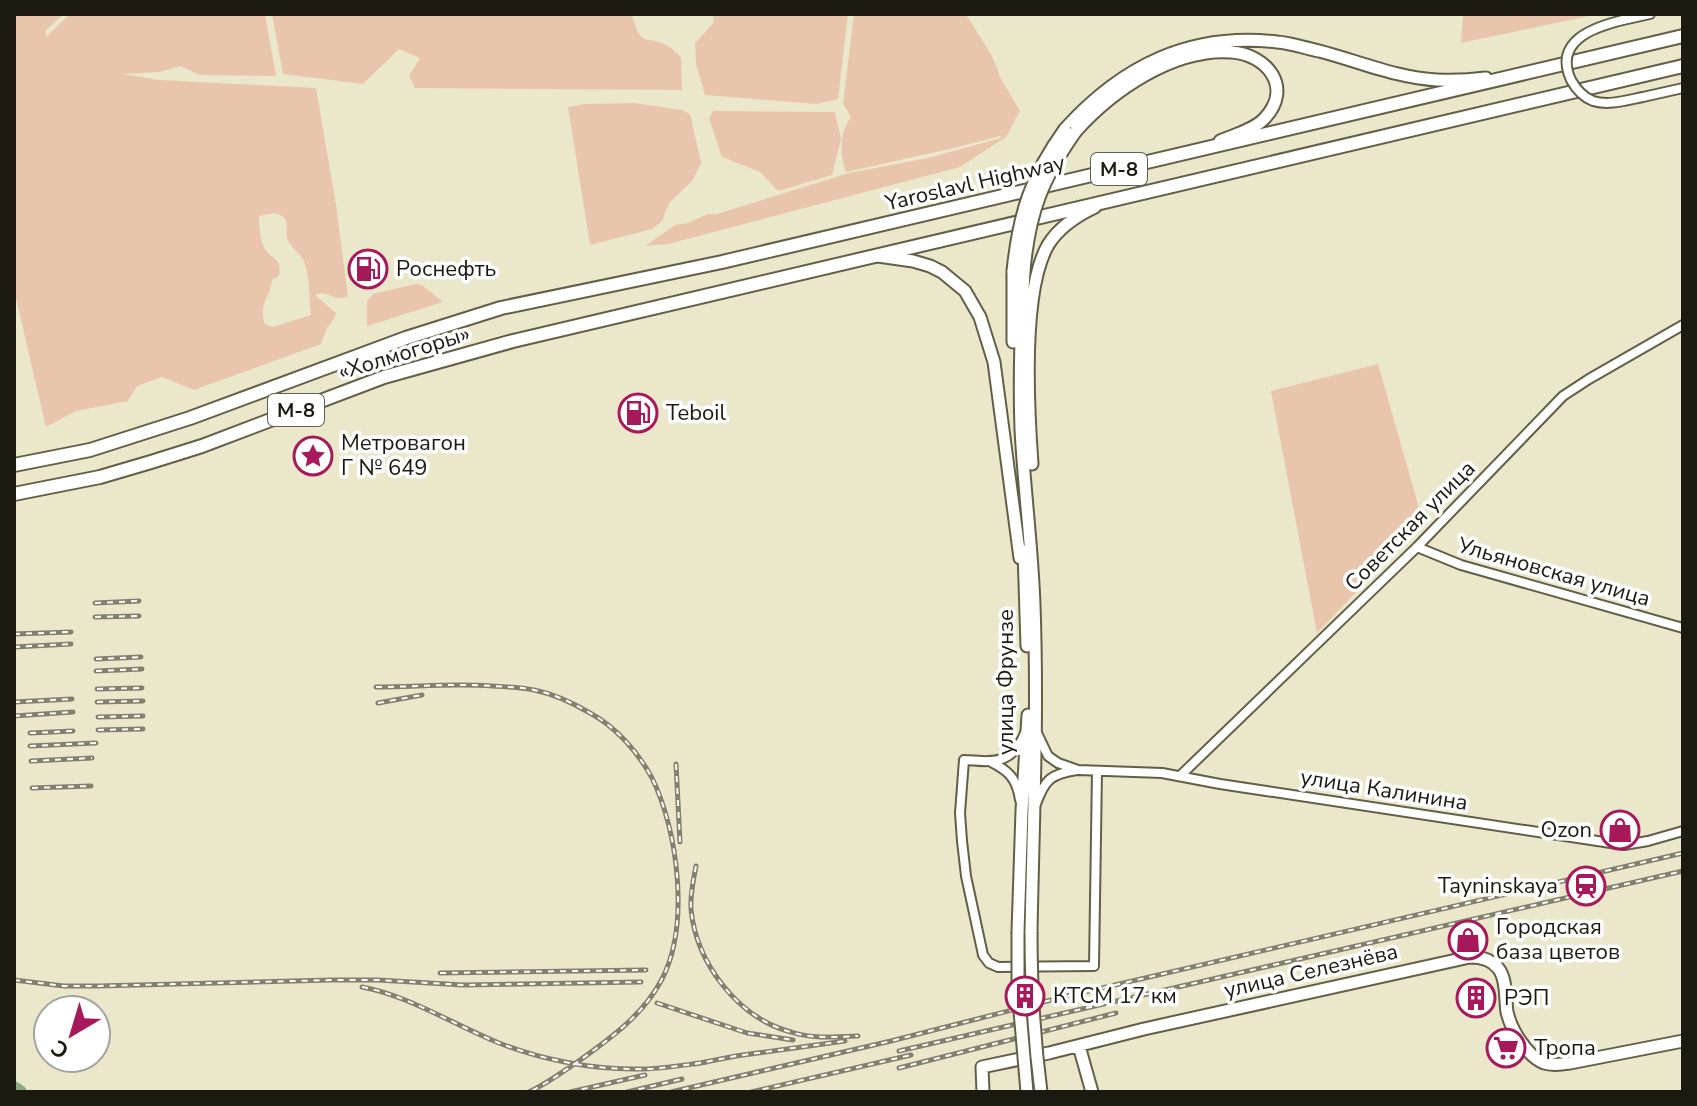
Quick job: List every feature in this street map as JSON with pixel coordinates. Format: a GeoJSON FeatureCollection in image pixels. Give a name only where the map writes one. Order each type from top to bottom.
{"type":"FeatureCollection","features":[{"type":"Feature","properties":{"kind":"highway","name":"Yaroslavl Highway"},"geometry":{"type":"LineString","coordinates":[[555,297],[722,262],[1683,36]]}},
{"type":"Feature","properties":{"kind":"highway","name":"М-8"},"geometry":{"type":"LineString","coordinates":[[878,256],[1683,66]]}},
{"type":"Feature","properties":{"kind":"highway","name":"«Холмогоры»"},"geometry":{"type":"LineString","coordinates":[[14,494],[100,477],[202,446],[384,377],[578,325],[878,256]]}},
{"type":"Feature","properties":{"kind":"highway","name":"«Холмогоры»"},"geometry":{"type":"LineString","coordinates":[[14,465],[90,450],[142,434],[430,329],[501,308],[555,297]]}},
{"type":"Feature","properties":{"kind":"main road"},"geometry":{"type":"LineString","coordinates":[[1070,130],[1084,108],[1107,88],[1146,63],[1194,46],[1222,41],[1279,42],[1406,76],[1435,80],[1459,81],[1519,75]]}},
{"type":"Feature","properties":{"kind":"main road"},"geometry":{"type":"LineString","coordinates":[[1070,130],[1134,81],[1196,55],[1246,54],[1266,65],[1276,83],[1275,101],[1270,112],[1249,129],[1194,152]]}},
{"type":"Feature","properties":{"kind":"main road","name":"улица Фрунзе"},"geometry":{"type":"LineString","coordinates":[[1027,1092],[1018,988],[1018,932],[1032,726],[1030,608],[1013,402],[1019,228],[1030,190],[1044,160],[1070,130]]}},
{"type":"Feature","properties":{"kind":"main road"},"geometry":{"type":"LineString","coordinates":[[1030,608],[1037,548],[1029,411],[1034,293],[1045,253],[1057,233],[1075,217],[1100,204]]}},
{"type":"Feature","properties":{"kind":"main road"},"geometry":{"type":"LineString","coordinates":[[878,256],[913,261],[942,272],[965,291],[980,317],[994,362],[1030,608]]}},
{"type":"Feature","properties":{"kind":"main road","name":"улица Фрунзе"},"geometry":{"type":"LineString","coordinates":[[1027,812],[1031,989],[1041,1092]]}},
{"type":"Feature","properties":{"kind":"main road","name":"улица Селезнёва"},"geometry":{"type":"LineString","coordinates":[[983,1092],[982,1067],[1470,957],[1487,959],[1496,965],[1513,1026],[1527,1049],[1543,1063],[1570,1063],[1683,1041]]}},
{"type":"Feature","properties":{"kind":"main road"},"geometry":{"type":"LineString","coordinates":[[1079,1046],[1092,1092]]}},
{"type":"Feature","properties":{"kind":"street"},"geometry":{"type":"LineString","coordinates":[[1650,14],[1596,27],[1583,34],[1570,50],[1568,73],[1582,95],[1608,103],[1683,88]]}},
{"type":"Feature","properties":{"kind":"street","name":"Советская улица"},"geometry":{"type":"LineString","coordinates":[[1181,775],[1417,547],[1563,396],[1683,325]]}},
{"type":"Feature","properties":{"kind":"street","name":"Ульяновская улица"},"geometry":{"type":"LineString","coordinates":[[1417,547],[1461,565],[1683,628]]}},
{"type":"Feature","properties":{"kind":"street"},"geometry":{"type":"LineString","coordinates":[[1078,770],[1048,756],[1032,726],[1016,751],[1003,759],[991,762],[964,760],[960,813],[966,876],[983,955],[989,963],[998,967],[1094,966],[1097,771]]}},
{"type":"Feature","properties":{"kind":"street"},"geometry":{"type":"LineString","coordinates":[[991,762],[1014,778],[1027,812]]}},
{"type":"Feature","properties":{"kind":"street"},"geometry":{"type":"LineString","coordinates":[[1027,812],[1048,780],[1060,773],[1078,770]]}},
{"type":"Feature","properties":{"kind":"street","name":"улица Калинина"},"geometry":{"type":"LineString","coordinates":[[1078,770],[1181,775],[1220,784],[1624,845],[1683,831]]}},
{"type":"Feature","properties":{"kind":"shaded area"},"geometry":{"type":"Polygon","coordinates":[[[14,14],[64,14],[46,30],[46,37],[70,14],[265,14],[276,76],[200,75],[180,66],[160,72],[122,74],[159,80],[316,88],[348,297],[338,298],[322,293],[315,295],[336,313],[321,344],[194,390],[162,377],[137,386],[128,401],[76,411],[46,427],[14,290],[14,14]],[[274,213],[259,216],[263,245],[279,265],[279,276],[272,280],[263,311],[265,324],[273,327],[311,315],[305,264],[288,241],[283,217],[274,213]]]}},
{"type":"Feature","properties":{"kind":"shaded area"},"geometry":{"type":"Polygon","coordinates":[[[272,14],[632,14],[642,37],[670,47],[681,57],[682,90],[415,88],[409,76],[420,58],[399,49],[363,84],[283,74],[272,14]]]}},
{"type":"Feature","properties":{"kind":"shaded area"},"geometry":{"type":"Polygon","coordinates":[[[713,14],[848,14],[838,99],[817,104],[705,95],[696,64],[695,43],[714,22],[713,14]]]}},
{"type":"Feature","properties":{"kind":"shaded area"},"geometry":{"type":"Polygon","coordinates":[[[854,14],[966,14],[1020,111],[1006,137],[960,167],[668,244],[645,246],[675,225],[708,214],[717,214],[849,173],[928,158],[1001,138],[846,172],[842,143],[851,117],[843,104],[854,14]]]}},
{"type":"Feature","properties":{"kind":"shaded area"},"geometry":{"type":"Polygon","coordinates":[[[1463,14],[1599,14],[1461,43],[1463,14]]]}},
{"type":"Feature","properties":{"kind":"shaded area"},"geometry":{"type":"Polygon","coordinates":[[[634,103],[690,114],[701,163],[692,181],[669,203],[662,221],[652,229],[590,245],[568,107],[634,103]]]}},
{"type":"Feature","properties":{"kind":"shaded area"},"geometry":{"type":"Polygon","coordinates":[[[713,111],[835,112],[841,139],[832,175],[778,191],[760,172],[722,157],[709,118],[713,111]]]}},
{"type":"Feature","properties":{"kind":"shaded area"},"geometry":{"type":"Polygon","coordinates":[[[422,285],[443,302],[367,326],[367,302],[373,294],[422,285]]]}},
{"type":"Feature","properties":{"kind":"shaded area"},"geometry":{"type":"Polygon","coordinates":[[[1378,364],[1423,522],[1317,633],[1271,391],[1378,364]]]}},
{"type":"Feature","properties":{"kind":"waterway"},"geometry":{"type":"LineString","coordinates":[[14,1088],[20,1092]]}},
{"type":"Feature","properties":{"kind":"railway"},"geometry":{"type":"LineString","coordinates":[[95,603],[139,601]]}},
{"type":"Feature","properties":{"kind":"railway"},"geometry":{"type":"LineString","coordinates":[[95,617],[139,616]]}},
{"type":"Feature","properties":{"kind":"railway"},"geometry":{"type":"LineString","coordinates":[[14,634],[71,632]]}},
{"type":"Feature","properties":{"kind":"railway"},"geometry":{"type":"LineString","coordinates":[[14,647],[71,644]]}},
{"type":"Feature","properties":{"kind":"railway"},"geometry":{"type":"LineString","coordinates":[[96,659],[141,657]]}},
{"type":"Feature","properties":{"kind":"railway"},"geometry":{"type":"LineString","coordinates":[[96,671],[142,669]]}},
{"type":"Feature","properties":{"kind":"railway"},"geometry":{"type":"LineString","coordinates":[[376,687],[477,685],[524,688],[556,696],[600,719],[617,733],[646,768],[661,800],[674,851],[678,906],[671,957],[662,979],[645,1004],[624,1026],[576,1063],[529,1092]]}},
{"type":"Feature","properties":{"kind":"railway"},"geometry":{"type":"LineString","coordinates":[[97,689],[142,688]]}},
{"type":"Feature","properties":{"kind":"railway"},"geometry":{"type":"LineString","coordinates":[[378,703],[422,695]]}},
{"type":"Feature","properties":{"kind":"railway"},"geometry":{"type":"LineString","coordinates":[[14,702],[72,699]]}},
{"type":"Feature","properties":{"kind":"railway"},"geometry":{"type":"LineString","coordinates":[[97,702],[143,701]]}},
{"type":"Feature","properties":{"kind":"railway"},"geometry":{"type":"LineString","coordinates":[[14,716],[73,712]]}},
{"type":"Feature","properties":{"kind":"railway"},"geometry":{"type":"LineString","coordinates":[[98,717],[143,716]]}},
{"type":"Feature","properties":{"kind":"railway"},"geometry":{"type":"LineString","coordinates":[[98,730],[143,729]]}},
{"type":"Feature","properties":{"kind":"railway"},"geometry":{"type":"LineString","coordinates":[[30,733],[73,731]]}},
{"type":"Feature","properties":{"kind":"railway"},"geometry":{"type":"LineString","coordinates":[[30,746],[96,743]]}},
{"type":"Feature","properties":{"kind":"railway"},"geometry":{"type":"LineString","coordinates":[[31,761],[92,758]]}},
{"type":"Feature","properties":{"kind":"railway"},"geometry":{"type":"LineString","coordinates":[[676,764],[680,842]]}},
{"type":"Feature","properties":{"kind":"railway"},"geometry":{"type":"LineString","coordinates":[[32,788],[91,786]]}},
{"type":"Feature","properties":{"kind":"railway"},"geometry":{"type":"LineString","coordinates":[[671,1092],[1683,853]]}},
{"type":"Feature","properties":{"kind":"railway"},"geometry":{"type":"LineString","coordinates":[[696,866],[691,904],[701,949],[723,986],[737,1001],[772,1025],[791,1032],[816,1037],[858,1036]]}},
{"type":"Feature","properties":{"kind":"railway"},"geometry":{"type":"LineString","coordinates":[[899,1051],[1683,871]]}},
{"type":"Feature","properties":{"kind":"railway"},"geometry":{"type":"LineString","coordinates":[[440,973],[646,970]]}},
{"type":"Feature","properties":{"kind":"railway"},"geometry":{"type":"LineString","coordinates":[[14,980],[64,986],[332,980],[463,985],[641,982]]}},
{"type":"Feature","properties":{"kind":"railway"},"geometry":{"type":"LineString","coordinates":[[362,987],[415,1004],[499,1043],[565,1062],[642,1069],[707,1062]]}},
{"type":"Feature","properties":{"kind":"railway"},"geometry":{"type":"LineString","coordinates":[[657,1003],[747,1033],[793,1040]]}},
{"type":"Feature","properties":{"kind":"railway"},"geometry":{"type":"LineString","coordinates":[[899,1068],[1116,1013]]}},
{"type":"Feature","properties":{"kind":"railway"},"geometry":{"type":"LineString","coordinates":[[695,1064],[845,1041]]}},
{"type":"Feature","properties":{"kind":"railway"},"geometry":{"type":"LineString","coordinates":[[751,1092],[911,1055]]}},
{"type":"Feature","properties":{"kind":"railway"},"geometry":{"type":"LineString","coordinates":[[570,1092],[645,1075]]}},
{"type":"Feature","properties":{"kind":"railway"},"geometry":{"type":"LineString","coordinates":[[627,1092],[682,1079]]}},
{"type":"Feature","properties":{"kind":"place","name":"Роснефть"},"geometry":{"type":"Point","coordinates":[368,269]}},
{"type":"Feature","properties":{"kind":"place","name":"Teboil"},"geometry":{"type":"Point","coordinates":[638,413]}},
{"type":"Feature","properties":{"kind":"place","name":"Метровагон Г № 649"},"geometry":{"type":"Point","coordinates":[313,456]}},
{"type":"Feature","properties":{"kind":"place","name":"Ozon"},"geometry":{"type":"Point","coordinates":[1620,830]}},
{"type":"Feature","properties":{"kind":"place","name":"Tayninskaya"},"geometry":{"type":"Point","coordinates":[1586,886]}},
{"type":"Feature","properties":{"kind":"place","name":"Городская база цветов"},"geometry":{"type":"Point","coordinates":[1468,940]}},
{"type":"Feature","properties":{"kind":"place","name":"КТСМ 17 км"},"geometry":{"type":"Point","coordinates":[1025,996]}},
{"type":"Feature","properties":{"kind":"place","name":"РЭП"},"geometry":{"type":"Point","coordinates":[1476,998]}},
{"type":"Feature","properties":{"kind":"place","name":"Тропа"},"geometry":{"type":"Point","coordinates":[1506,1048]}}]}
